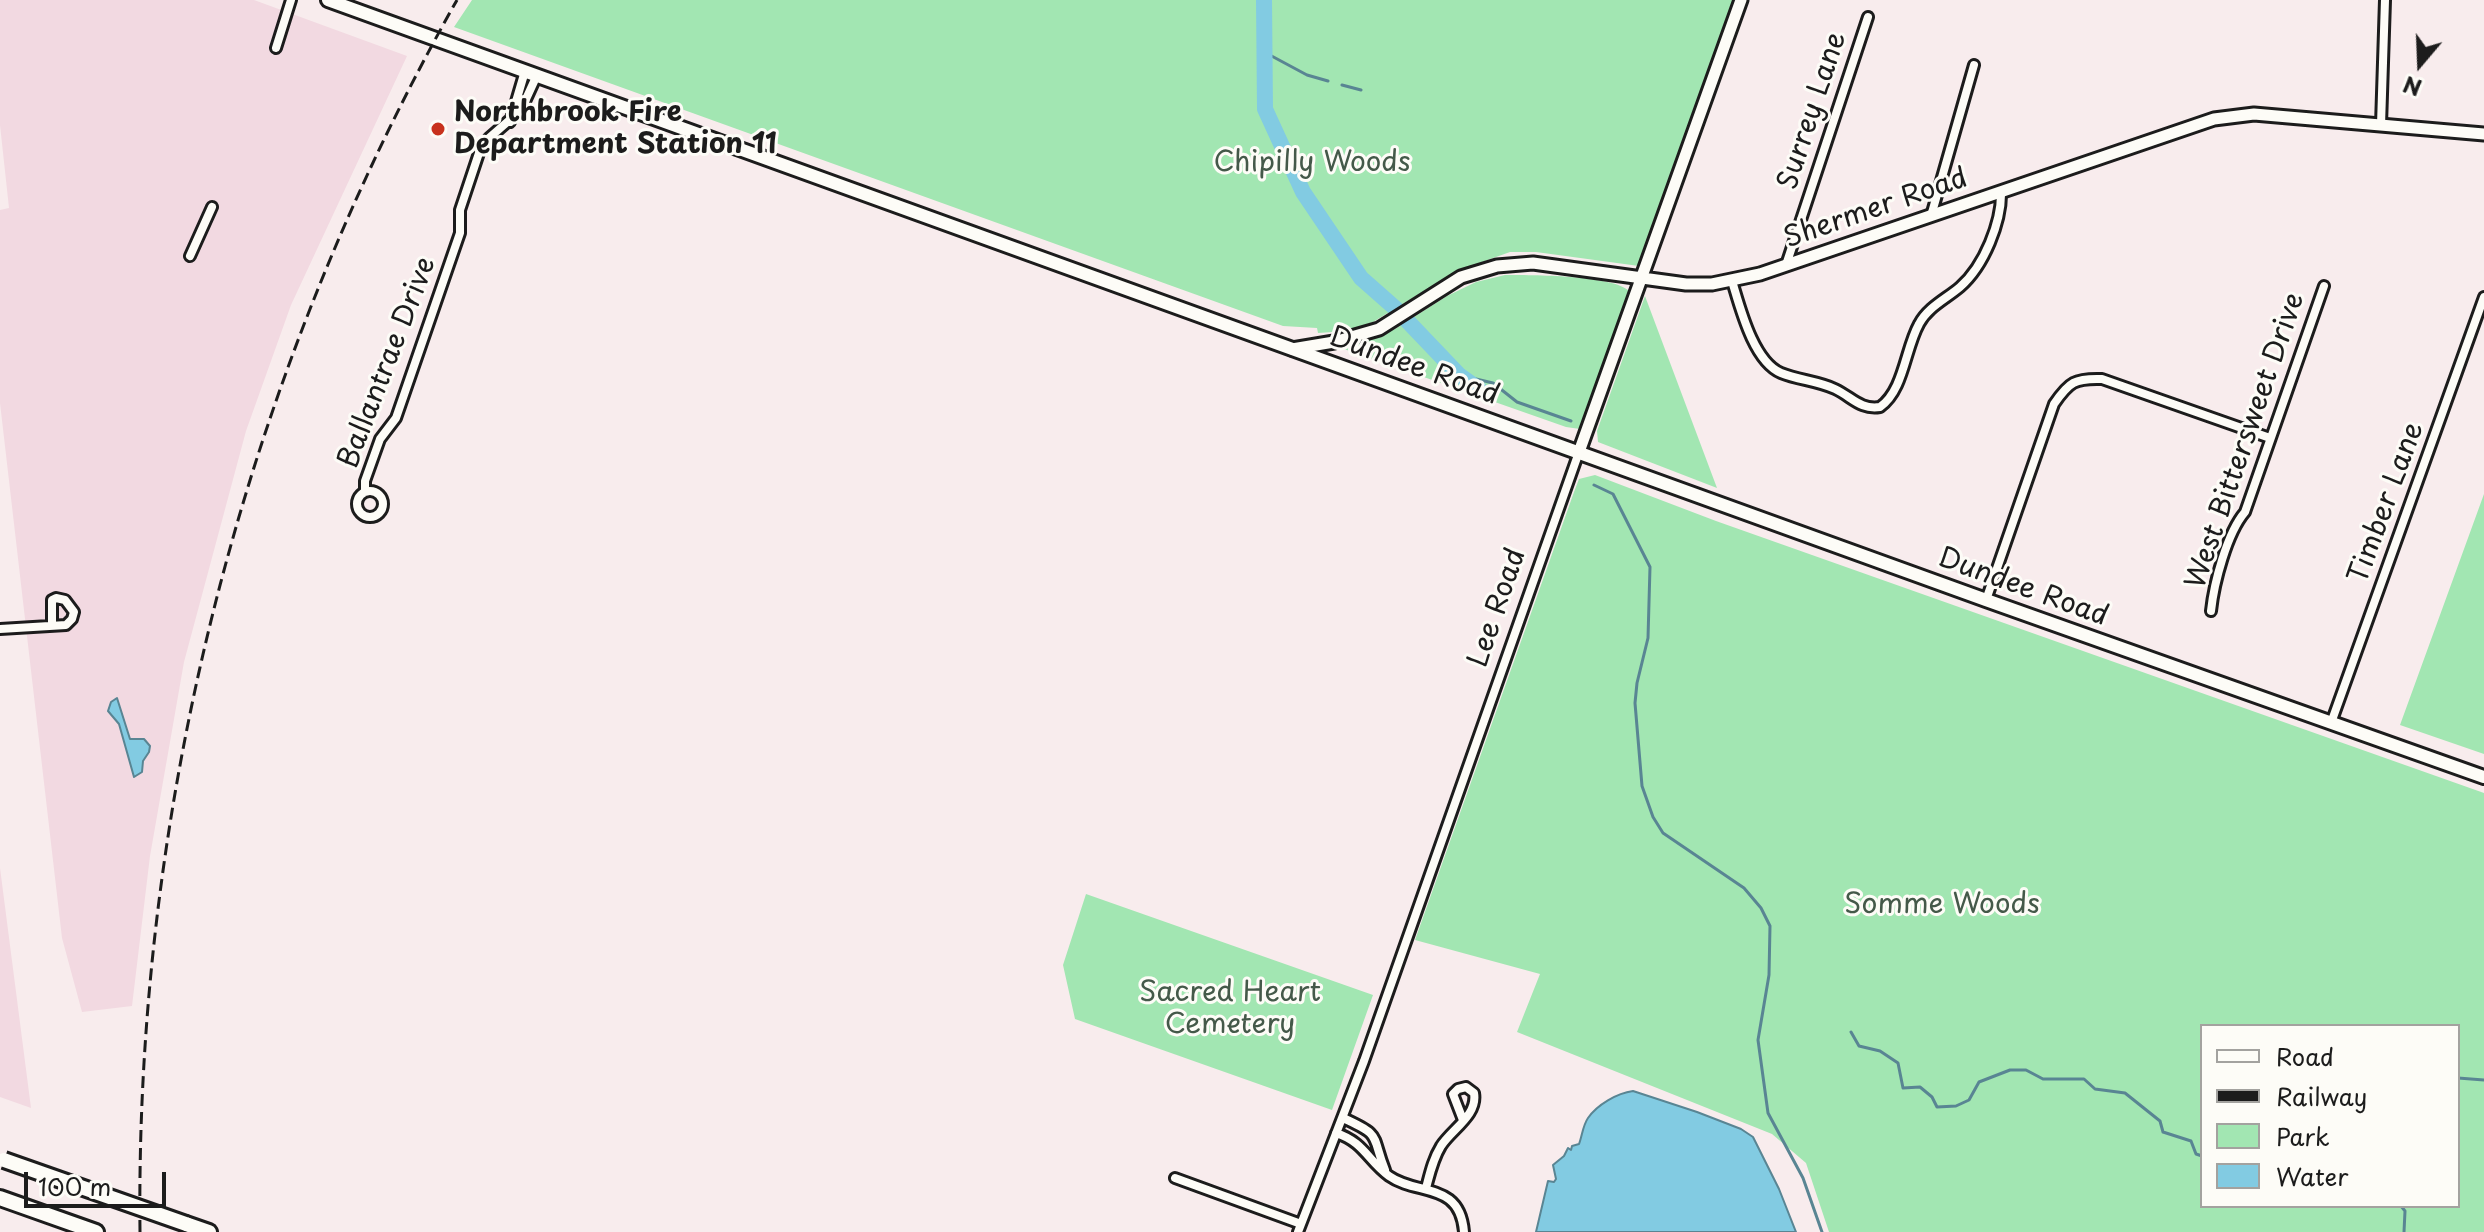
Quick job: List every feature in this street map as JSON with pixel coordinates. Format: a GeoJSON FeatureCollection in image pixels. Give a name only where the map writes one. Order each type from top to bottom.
{"type":"FeatureCollection","features":[{"type":"Feature","properties":{"kind":"highway"},"geometry":{"type":"LineString","coordinates":[[2,1159],[209,1232]]}},
{"type":"Feature","properties":{"kind":"highway"},"geometry":{"type":"LineString","coordinates":[[6,1201],[96,1232]]}},
{"type":"Feature","properties":{"kind":"main road","name":"Dundee Road"},"geometry":{"type":"LineString","coordinates":[[328,0],[2484,777]]}},
{"type":"Feature","properties":{"kind":"main road","name":"Lee Road"},"geometry":{"type":"LineString","coordinates":[[1579,452],[1741,0]]}},
{"type":"Feature","properties":{"kind":"main road","name":"Shermer Road"},"geometry":{"type":"LineString","coordinates":[[1292,349],[1334,342],[1379,329],[1461,277],[1497,266],[1533,263],[1686,284],[1732,281],[2214,119],[2234,115],[2254,114],[2484,134]]}},
{"type":"Feature","properties":{"kind":"street"},"geometry":{"type":"LineString","coordinates":[[276,48],[291,0]]}},
{"type":"Feature","properties":{"kind":"street"},"geometry":{"type":"LineString","coordinates":[[2381,125],[2385,0]]}},
{"type":"Feature","properties":{"kind":"street","name":"Surrey Lane"},"geometry":{"type":"LineString","coordinates":[[1786,265],[1868,17]]}},
{"type":"Feature","properties":{"kind":"street"},"geometry":{"type":"LineString","coordinates":[[1931,216],[1974,65]]}},
{"type":"Feature","properties":{"kind":"street","name":"Ballantrae Drive"},"geometry":{"type":"LineString","coordinates":[[365,492],[365,481],[380,439],[396,418],[460,233],[460,210],[479,153],[489,138],[510,123],[521,110],[531,73]]}},
{"type":"Feature","properties":{"kind":"street"},"geometry":{"type":"LineString","coordinates":[[1732,281],[1748,330],[1766,362],[1774,369],[1832,388],[1862,406],[1880,407],[1892,396],[1923,317],[1963,285],[1979,262],[1998,216],[2001,191]]}},
{"type":"Feature","properties":{"kind":"street"},"geometry":{"type":"LineString","coordinates":[[190,256],[212,207]]}},
{"type":"Feature","properties":{"kind":"street","name":"West Bittersweet Drive"},"geometry":{"type":"LineString","coordinates":[[2211,611],[2213,593],[2233,533],[2245,512],[2324,286]]}},
{"type":"Feature","properties":{"kind":"street","name":"Timber Lane"},"geometry":{"type":"LineString","coordinates":[[2331,723],[2484,297]]}},
{"type":"Feature","properties":{"kind":"street"},"geometry":{"type":"LineString","coordinates":[[1986,600],[2054,404],[2067,385],[2084,378],[2102,379],[2270,438]]}},
{"type":"Feature","properties":{"kind":"street","name":"Lee Road"},"geometry":{"type":"LineString","coordinates":[[1300,1228],[1343,1118],[1579,452]]}},
{"type":"Feature","properties":{"kind":"street"},"geometry":{"type":"LineString","coordinates":[[0,629],[52,625]]}},
{"type":"Feature","properties":{"kind":"street"},"geometry":{"type":"LineString","coordinates":[[1343,1118],[1365,1129],[1376,1139],[1387,1175]]}},
{"type":"Feature","properties":{"kind":"street"},"geometry":{"type":"LineString","coordinates":[[1426,1188],[1437,1154],[1463,1120]]}},
{"type":"Feature","properties":{"kind":"street"},"geometry":{"type":"LineString","coordinates":[[1336,1133],[1361,1145],[1387,1175],[1444,1197],[1457,1209],[1464,1232]]}},
{"type":"Feature","properties":{"kind":"street"},"geometry":{"type":"LineString","coordinates":[[1175,1178],[1300,1228]]}},
{"type":"Feature","properties":{"kind":"shaded area"},"geometry":{"type":"Polygon","coordinates":[[[0,0],[254,0],[407,56],[291,305],[246,431],[184,662],[150,856],[132,1006],[82,1012],[62,938],[0,403],[0,210],[9,208],[0,125],[0,0]]]}},
{"type":"Feature","properties":{"kind":"shaded area"},"geometry":{"type":"Polygon","coordinates":[[[0,868],[31,1108],[0,1097],[0,868]]]}},
{"type":"Feature","properties":{"kind":"green space","name":"Chipilly Woods"},"geometry":{"type":"Polygon","coordinates":[[[472,0],[1733,0],[1639,266],[1536,252],[1510,252],[1457,271],[1373,322],[1347,331],[1318,333],[1317,328],[1283,326],[454,27],[472,0]]]}},
{"type":"Feature","properties":{"kind":"green space"},"geometry":{"type":"Polygon","coordinates":[[[1505,275],[1590,279],[1629,291],[1580,429],[1566,427],[1344,349],[1395,329],[1447,296],[1476,282],[1505,275]]]}},
{"type":"Feature","properties":{"kind":"green space"},"geometry":{"type":"Polygon","coordinates":[[[1645,296],[1717,488],[1598,442],[1597,431],[1645,296]]]}},
{"type":"Feature","properties":{"kind":"green space","name":"Somme Woods"},"geometry":{"type":"Polygon","coordinates":[[[1595,475],[1716,521],[2484,793],[2484,1232],[1829,1232],[1806,1163],[1772,1134],[1517,1032],[1540,974],[1415,940],[1579,479],[1595,475]]]}},
{"type":"Feature","properties":{"kind":"green space"},"geometry":{"type":"Polygon","coordinates":[[[2484,494],[2484,754],[2400,725],[2484,494]]]}},
{"type":"Feature","properties":{"kind":"green space","name":"Sacred Heart Cemetery"},"geometry":{"type":"Polygon","coordinates":[[[1086,894],[1373,995],[1332,1110],[1075,1019],[1063,965],[1086,894]]]}},
{"type":"Feature","properties":{"kind":"water"},"geometry":{"type":"Polygon","coordinates":[[[117,698],[130,739],[144,739],[150,746],[142,772],[134,777],[119,724],[108,711],[111,702],[117,698]]]}},
{"type":"Feature","properties":{"kind":"water"},"geometry":{"type":"Polygon","coordinates":[[[1633,1091],[1697,1112],[1741,1129],[1753,1137],[1796,1232],[1536,1232],[1548,1181],[1554,1182],[1556,1179],[1553,1165],[1568,1148],[1571,1150],[1572,1146],[1579,1144],[1586,1121],[1592,1113],[1614,1097],[1633,1091]]]}},
{"type":"Feature","properties":{"kind":"waterway"},"geometry":{"type":"LineString","coordinates":[[1264,0],[1265,109],[1303,192],[1361,278],[1395,308],[1459,375],[1480,390]]}},
{"type":"Feature","properties":{"kind":"waterway"},"geometry":{"type":"LineString","coordinates":[[1266,53],[1307,75],[1328,81]]}},
{"type":"Feature","properties":{"kind":"waterway"},"geometry":{"type":"LineString","coordinates":[[1342,85],[1361,90]]}},
{"type":"Feature","properties":{"kind":"waterway"},"geometry":{"type":"LineString","coordinates":[[1459,375],[1493,383],[1517,402],[1571,421]]}},
{"type":"Feature","properties":{"kind":"waterway"},"geometry":{"type":"LineString","coordinates":[[1594,485],[1613,494],[1650,567],[1648,638],[1635,703],[1642,786],[1653,817],[1663,833],[1744,888],[1761,908],[1770,926],[1769,975],[1758,1040],[1768,1113],[1803,1178],[1822,1232]]}},
{"type":"Feature","properties":{"kind":"waterway"},"geometry":{"type":"LineString","coordinates":[[1851,1032],[1859,1046],[1880,1051],[1898,1063],[1903,1088],[1920,1087],[1932,1097],[1937,1107],[1956,1106],[1969,1100],[1979,1082],[2010,1070],[2026,1070],[2043,1079],[2084,1079],[2095,1089],[2125,1093],[2160,1121],[2163,1132],[2191,1141],[2196,1154],[2200,1155]]}},
{"type":"Feature","properties":{"kind":"waterway"},"geometry":{"type":"LineString","coordinates":[[2460,1078],[2484,1080]]}},
{"type":"Feature","properties":{"kind":"waterway"},"geometry":{"type":"LineString","coordinates":[[2403,1208],[2404,1232]]}},
{"type":"Feature","properties":{"kind":"railway"},"geometry":{"type":"LineString","coordinates":[[140,1232],[144,1071],[158,911],[182,752],[218,595],[263,441],[318,290],[383,142],[457,0]]}},
{"type":"Feature","properties":{"kind":"place","name":"Northbrook Fire Department Station 11"},"geometry":{"type":"Point","coordinates":[438,129]}}]}
